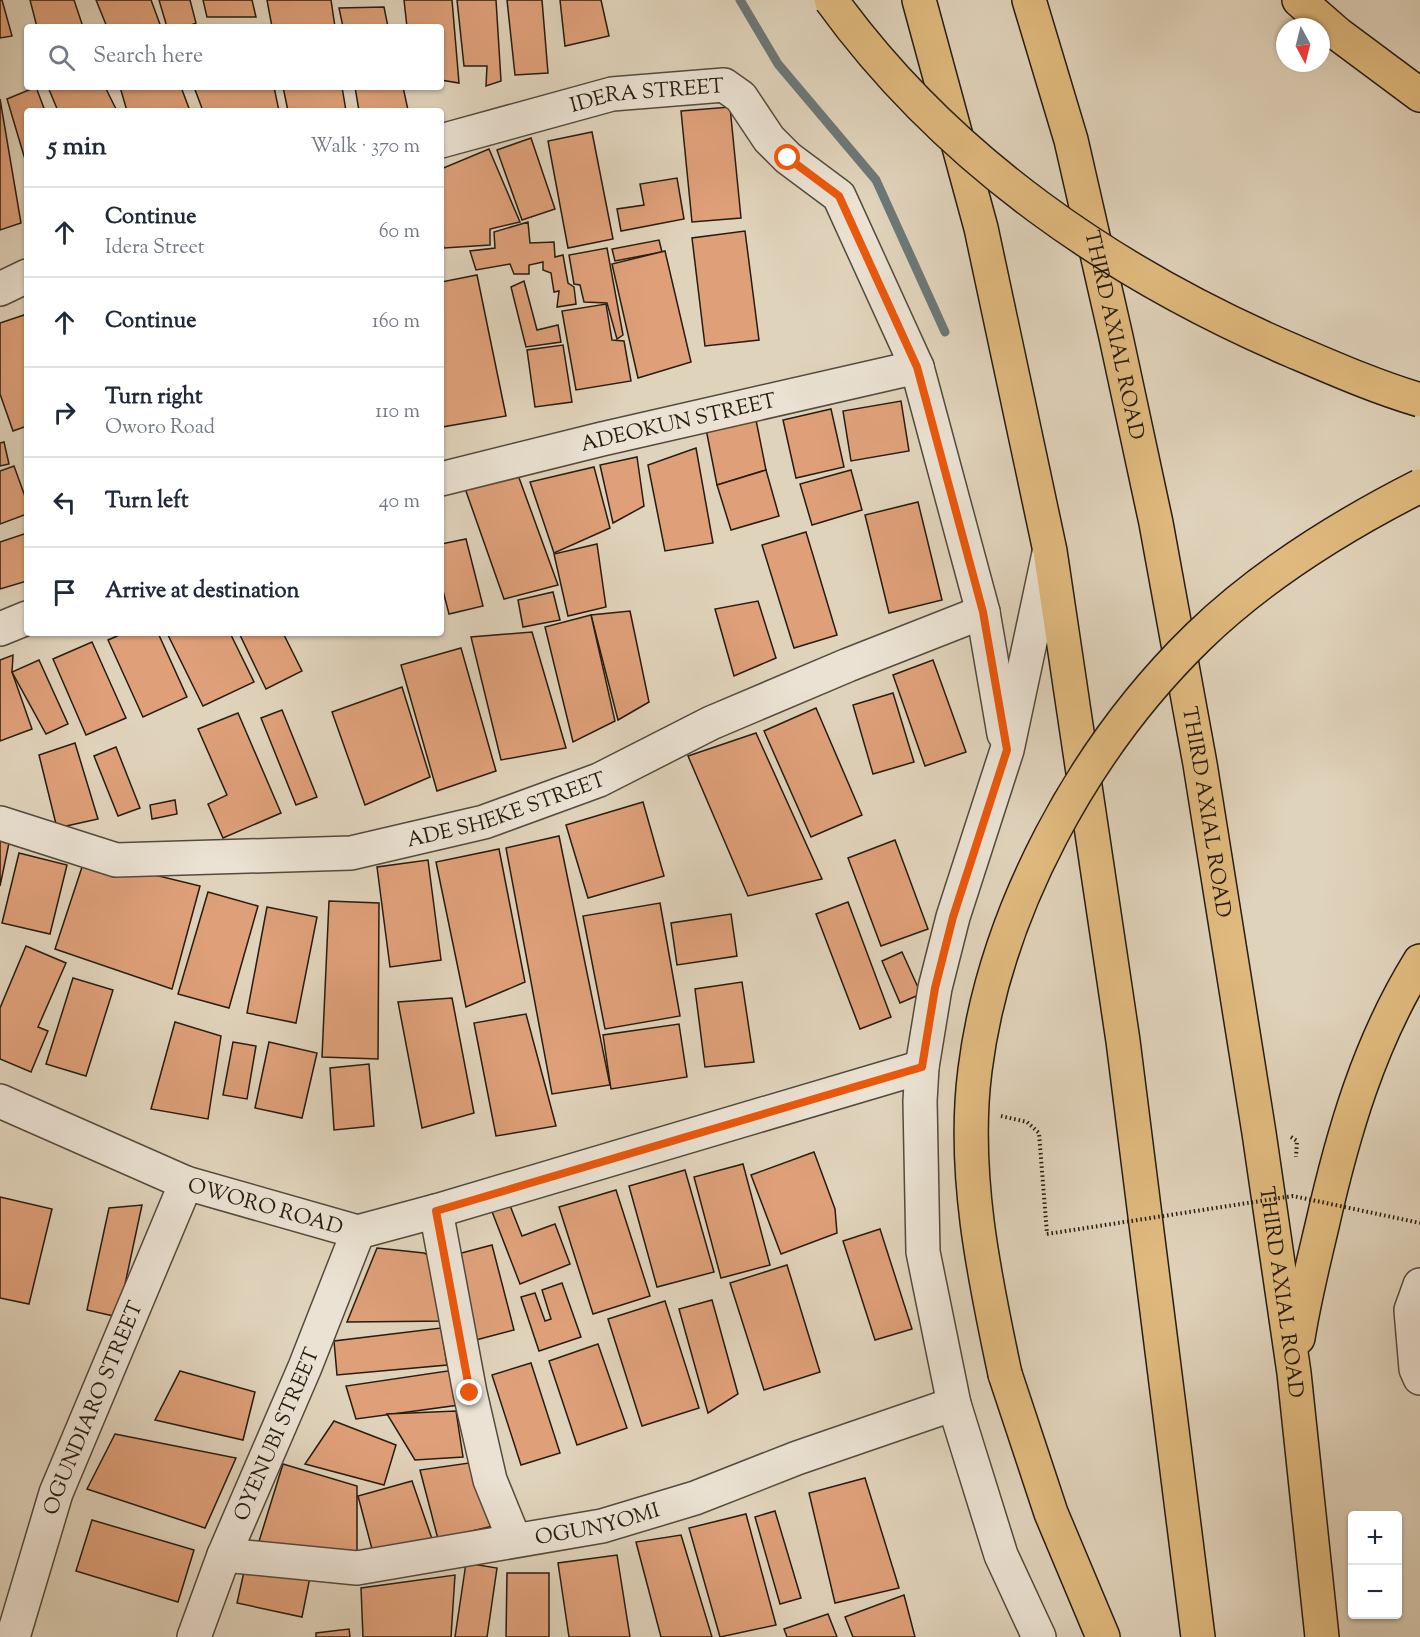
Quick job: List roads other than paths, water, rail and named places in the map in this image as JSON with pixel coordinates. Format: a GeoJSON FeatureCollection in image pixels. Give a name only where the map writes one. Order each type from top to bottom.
{"type":"FeatureCollection","features":[{"type":"Feature","properties":{"kind":"highway"},"geometry":{"type":"LineString","coordinates":[[831,0],[865,46],[931,116],[996,174],[1065,226],[1146,279],[1228,323],[1388,390],[1420,400]]}},
{"type":"Feature","properties":{"kind":"highway"},"geometry":{"type":"LineString","coordinates":[[919,0],[981,228],[1050,551],[1123,1041],[1198,1637]]}},
{"type":"Feature","properties":{"kind":"highway","name":"THIRD AXIAL ROAD"},"geometry":{"type":"LineString","coordinates":[[1029,0],[1071,140],[1156,523],[1220,891],[1294,1372],[1322,1637]]}},
{"type":"Feature","properties":{"kind":"highway"},"geometry":{"type":"LineString","coordinates":[[1299,0],[1338,34],[1420,96]]}},
{"type":"Feature","properties":{"kind":"highway"},"geometry":{"type":"LineString","coordinates":[[1103,1637],[1051,1513],[1005,1374],[987,1290],[977,1215],[973,1143],[974,1084],[989,988],[1022,894],[1064,812],[1129,716],[1198,637],[1280,568],[1378,507],[1420,486]]}},
{"type":"Feature","properties":{"kind":"highway"},"geometry":{"type":"LineString","coordinates":[[1294,1372],[1303,1302],[1341,1145],[1367,1064],[1420,961]]}},
{"type":"Feature","properties":{"kind":"street","name":"IDERA STREET"},"geometry":{"type":"LineString","coordinates":[[444,140],[612,94],[724,85],[741,97],[769,139],[788,158],[839,196],[917,367],[983,612],[1007,750]]}},
{"type":"Feature","properties":{"kind":"street"},"geometry":{"type":"LineString","coordinates":[[0,289],[24,277]]}},
{"type":"Feature","properties":{"kind":"street","name":"ADEOKUN STREET"},"geometry":{"type":"LineString","coordinates":[[444,478],[602,439],[917,367]]}},
{"type":"Feature","properties":{"kind":"street"},"geometry":{"type":"LineString","coordinates":[[1039,1637],[1001,1555],[954,1404],[923,1252],[922,1067],[935,988],[953,917],[1007,750],[1050,551]]}},
{"type":"Feature","properties":{"kind":"street","name":"ADE SHEKE STREET"},"geometry":{"type":"LineString","coordinates":[[0,823],[116,860],[351,853],[484,822],[599,780],[711,723],[848,665],[983,612]]}},
{"type":"Feature","properties":{"kind":"street"},"geometry":{"type":"LineString","coordinates":[[0,628],[24,619]]}},
{"type":"Feature","properties":{"kind":"street","name":"OWORO ROAD"},"geometry":{"type":"LineString","coordinates":[[0,1101],[186,1183],[358,1232],[922,1067]]}},
{"type":"Feature","properties":{"kind":"street","name":"OGUNDIARO STREET"},"geometry":{"type":"LineString","coordinates":[[13,1637],[56,1493],[186,1183]]}},
{"type":"Feature","properties":{"kind":"street"},"geometry":{"type":"LineString","coordinates":[[436,1211],[470,1393],[490,1480],[514,1539]]}},
{"type":"Feature","properties":{"kind":"street","name":"OYENUBI STREET"},"geometry":{"type":"LineString","coordinates":[[194,1637],[224,1555],[305,1367],[358,1232]]}},
{"type":"Feature","properties":{"kind":"street"},"geometry":{"type":"LineString","coordinates":[[1420,1285],[1411,1310],[1416,1369],[1420,1378]]}},
{"type":"Feature","properties":{"kind":"street","name":"OGUNYOMI"},"geometry":{"type":"LineString","coordinates":[[224,1555],[357,1568],[514,1539],[602,1526],[685,1501],[797,1458],[954,1404]]}},
{"type":"Feature","properties":{"kind":"waterway"},"geometry":{"type":"LineString","coordinates":[[740,0],[778,64],[876,180],[945,332]]}}]}
